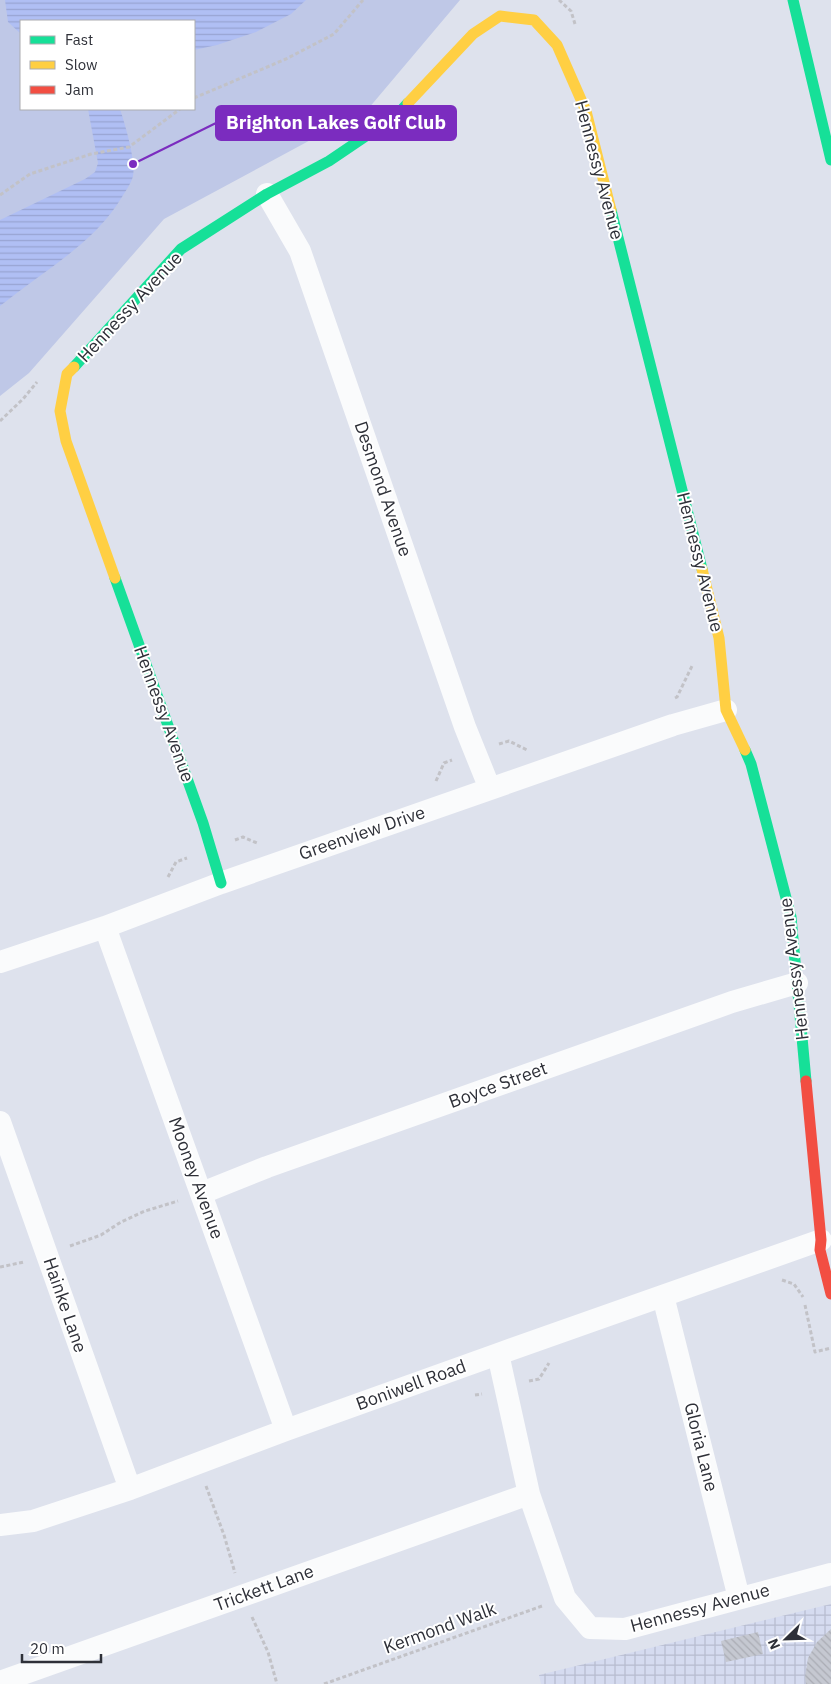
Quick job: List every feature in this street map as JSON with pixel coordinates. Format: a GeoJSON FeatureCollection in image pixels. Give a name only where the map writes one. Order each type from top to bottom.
{"type":"FeatureCollection","features":[{"type":"Feature","properties":{"kind":"main road"},"geometry":{"type":"LineString","coordinates":[[793,0],[831,160]]}},
{"type":"Feature","properties":{"kind":"main road","name":"Hennessy Avenue"},"geometry":{"type":"LineString","coordinates":[[221,883],[200,814],[66,440],[60,411],[67,374],[181,249],[267,194],[329,161],[398,115],[473,34],[500,16],[534,20],[557,45],[586,111],[719,638],[726,710],[751,764],[791,916],[821,1240],[820,1250],[831,1294]]}},
{"type":"Feature","properties":{"kind":"street","name":"Desmond Avenue"},"geometry":{"type":"LineString","coordinates":[[267,194],[300,251],[475,752],[490,789]]}},
{"type":"Feature","properties":{"kind":"street","name":"Greenview Drive"},"geometry":{"type":"LineString","coordinates":[[0,962],[105,927],[221,883],[672,724],[726,710]]}},
{"type":"Feature","properties":{"kind":"street","name":"Mooney Avenue"},"geometry":{"type":"LineString","coordinates":[[105,927],[286,1430]]}},
{"type":"Feature","properties":{"kind":"street","name":"Boyce Street"},"geometry":{"type":"LineString","coordinates":[[202,1193],[267,1166],[732,1002],[797,983]]}},
{"type":"Feature","properties":{"kind":"street","name":"Hainke Lane"},"geometry":{"type":"LineString","coordinates":[[0,1122],[130,1489]]}},
{"type":"Feature","properties":{"kind":"street","name":"Boniwell Road"},"geometry":{"type":"LineString","coordinates":[[0,1525],[33,1521],[130,1489],[286,1430],[821,1240]]}},
{"type":"Feature","properties":{"kind":"street","name":"Gloria Lane"},"geometry":{"type":"LineString","coordinates":[[663,1296],[739,1598]]}},
{"type":"Feature","properties":{"kind":"street","name":"Hennessy Avenue"},"geometry":{"type":"LineString","coordinates":[[498,1354],[529,1494],[565,1598],[590,1628],[625,1629],[831,1574]]}},
{"type":"Feature","properties":{"kind":"street","name":"Trickett Lane"},"geometry":{"type":"LineString","coordinates":[[0,1682],[529,1494]]}},
{"type":"Feature","properties":{"kind":"path"},"geometry":{"type":"LineString","coordinates":[[195,98],[286,59],[334,34],[363,0]]}},
{"type":"Feature","properties":{"kind":"path"},"geometry":{"type":"LineString","coordinates":[[0,194],[30,174],[91,154],[129,147],[179,110]]}},
{"type":"Feature","properties":{"kind":"path"},"geometry":{"type":"LineString","coordinates":[[667,700],[676,697],[695,661]]}},
{"type":"Feature","properties":{"kind":"path"},"geometry":{"type":"LineString","coordinates":[[436,783],[444,763],[509,741],[526,750],[536,747]]}},
{"type":"Feature","properties":{"kind":"path"},"geometry":{"type":"LineString","coordinates":[[166,880],[176,862],[243,837],[262,845]]}},
{"type":"Feature","properties":{"kind":"path"},"geometry":{"type":"LineString","coordinates":[[64,1248],[101,1235],[122,1222],[146,1211],[178,1201]]}},
{"type":"Feature","properties":{"kind":"path"},"geometry":{"type":"LineString","coordinates":[[0,1267],[28,1261]]}},
{"type":"Feature","properties":{"kind":"path"},"geometry":{"type":"LineString","coordinates":[[205,1483],[237,1578]]}},
{"type":"Feature","properties":{"kind":"path","name":"Kermond Walk"},"geometry":{"type":"LineString","coordinates":[[324,1684],[565,1598]]}},
{"type":"Feature","properties":{"kind":"path"},"geometry":{"type":"LineString","coordinates":[[251,1616],[268,1652],[277,1684]]}},
{"type":"Feature","properties":{"kind":"shaded area"},"geometry":{"type":"Polygon","coordinates":[[[0,0],[460,0],[368,109],[164,219],[29,373],[0,396],[0,0]]]}},
{"type":"Feature","properties":{"kind":"shaded area"},"geometry":{"type":"Polygon","coordinates":[[[831,1604],[831,1684],[541,1684],[539,1675],[831,1604]]]}},
{"type":"Feature","properties":{"kind":"water"},"geometry":{"type":"Polygon","coordinates":[[[5,0],[306,0],[291,14],[256,32],[217,45],[195,50],[195,20],[20,20],[20,33],[8,22],[5,0]]]}},
{"type":"Feature","properties":{"kind":"water"},"geometry":{"type":"Polygon","coordinates":[[[88,110],[120,110],[130,142],[134,169],[131,182],[122,197],[97,229],[82,243],[0,306],[0,220],[85,179],[95,172],[98,163],[88,110]]]}},
{"type":"Feature","properties":{"kind":"building"},"geometry":{"type":"Polygon","coordinates":[[[831,1629],[831,1684],[806,1684],[805,1677],[808,1658],[817,1642],[831,1629]]]}},
{"type":"Feature","properties":{"kind":"building"},"geometry":{"type":"Polygon","coordinates":[[[758,1632],[763,1654],[726,1662],[721,1641],[758,1632]]]}},
{"type":"Feature","properties":{"kind":"traffic: fast"},"geometry":{"type":"LineString","coordinates":[[793,0],[831,160]]}},
{"type":"Feature","properties":{"kind":"traffic: fast"},"geometry":{"type":"LineString","coordinates":[[74,367],[181,249],[267,194],[329,161],[397,115],[408,103]]}},
{"type":"Feature","properties":{"kind":"traffic: fast"},"geometry":{"type":"LineString","coordinates":[[611,210],[702,569]]}},
{"type":"Feature","properties":{"kind":"traffic: fast"},"geometry":{"type":"LineString","coordinates":[[115,578],[203,823],[221,883]]}},
{"type":"Feature","properties":{"kind":"traffic: fast"},"geometry":{"type":"LineString","coordinates":[[745,750],[751,764],[791,917],[806,1081]]}},
{"type":"Feature","properties":{"kind":"traffic: slow"},"geometry":{"type":"LineString","coordinates":[[408,103],[473,34],[500,16],[534,20],[557,45],[586,111],[611,210]]}},
{"type":"Feature","properties":{"kind":"traffic: slow"},"geometry":{"type":"LineString","coordinates":[[74,367],[67,374],[60,411],[66,441],[115,578]]}},
{"type":"Feature","properties":{"kind":"traffic: slow"},"geometry":{"type":"LineString","coordinates":[[702,569],[719,638],[726,710],[745,750]]}},
{"type":"Feature","properties":{"kind":"traffic: jam"},"geometry":{"type":"LineString","coordinates":[[806,1081],[821,1240],[820,1250],[831,1294]]}},
{"type":"Feature","properties":{"kind":"place","name":"Brighton Lakes Golf Club"},"geometry":{"type":"Point","coordinates":[133,164]}}]}
